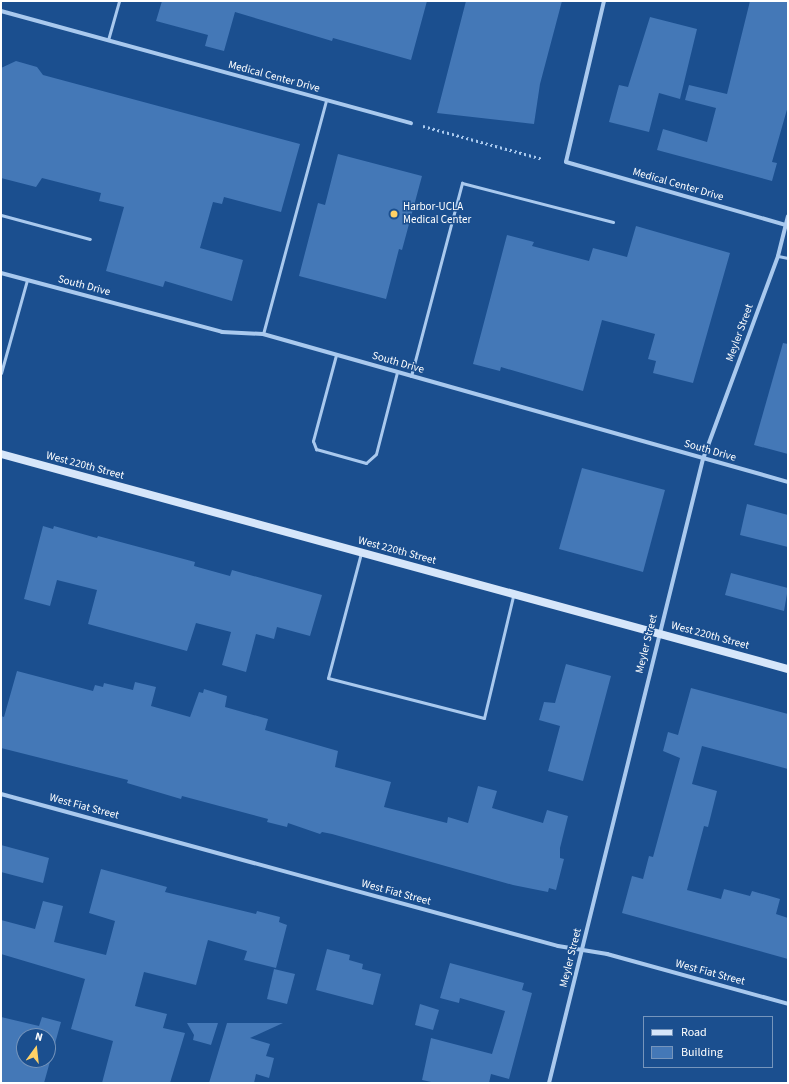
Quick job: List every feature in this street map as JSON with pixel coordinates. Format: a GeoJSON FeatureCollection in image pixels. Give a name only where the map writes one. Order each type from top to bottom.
{"type":"FeatureCollection","features":[{"type":"Feature","properties":{"kind":"street","name":"Medical Center Drive"},"geometry":{"type":"LineString","coordinates":[[604,1],[566,162],[786,225]]}},
{"type":"Feature","properties":{"kind":"street","name":"Medical Center Drive"},"geometry":{"type":"LineString","coordinates":[[1,11],[411,123]]}},
{"type":"Feature","properties":{"kind":"street","name":"Meyler Street"},"geometry":{"type":"LineString","coordinates":[[549,1083],[703,459],[778,256],[788,216]]}},
{"type":"Feature","properties":{"kind":"street","name":"South Drive"},"geometry":{"type":"LineString","coordinates":[[1,273],[222,332],[263,334],[788,482]]}},
{"type":"Feature","properties":{"kind":"street","name":"West 220th Street"},"geometry":{"type":"LineString","coordinates":[[1,454],[788,669]]}},
{"type":"Feature","properties":{"kind":"street","name":"West Fiat Street"},"geometry":{"type":"LineString","coordinates":[[1,794],[558,946],[606,954],[788,1004]]}},
{"type":"Feature","properties":{"kind":"lane"},"geometry":{"type":"LineString","coordinates":[[108,40],[119,1]]}},
{"type":"Feature","properties":{"kind":"lane"},"geometry":{"type":"LineString","coordinates":[[263,334],[326,100]]}},
{"type":"Feature","properties":{"kind":"lane"},"geometry":{"type":"LineString","coordinates":[[411,376],[462,183],[613,222]]}},
{"type":"Feature","properties":{"kind":"lane"},"geometry":{"type":"LineString","coordinates":[[1,215],[90,239]]}},
{"type":"Feature","properties":{"kind":"lane"},"geometry":{"type":"LineString","coordinates":[[778,256],[788,258]]}},
{"type":"Feature","properties":{"kind":"lane"},"geometry":{"type":"LineString","coordinates":[[1,373],[27,280]]}},
{"type":"Feature","properties":{"kind":"lane"},"geometry":{"type":"LineString","coordinates":[[336,355],[313,440],[316,449],[366,463],[376,454],[397,372]]}},
{"type":"Feature","properties":{"kind":"lane"},"geometry":{"type":"LineString","coordinates":[[361,552],[328,678],[484,718],[513,594]]}},
{"type":"Feature","properties":{"kind":"path"},"geometry":{"type":"LineString","coordinates":[[411,123],[543,159]]}},
{"type":"Feature","properties":{"kind":"building"},"geometry":{"type":"Polygon","coordinates":[[[162,1],[427,1],[411,60],[333,38],[332,41],[235,12],[224,51],[205,46],[208,35],[156,21],[162,1]]]}},
{"type":"Feature","properties":{"kind":"building"},"geometry":{"type":"Polygon","coordinates":[[[466,1],[562,1],[540,84],[534,124],[437,113],[466,1]]]}},
{"type":"Feature","properties":{"kind":"building"},"geometry":{"type":"Polygon","coordinates":[[[750,1],[788,1],[788,106],[772,162],[777,163],[772,181],[657,150],[663,129],[707,142],[716,108],[685,100],[689,85],[727,94],[750,1]]]}},
{"type":"Feature","properties":{"kind":"building"},"geometry":{"type":"Polygon","coordinates":[[[650,17],[697,29],[680,99],[659,93],[649,132],[609,122],[619,85],[628,87],[650,17]]]}},
{"type":"Feature","properties":{"kind":"building"},"geometry":{"type":"Polygon","coordinates":[[[16,61],[37,67],[43,75],[300,144],[281,212],[224,197],[222,204],[213,202],[200,248],[243,260],[232,301],[165,281],[163,287],[106,271],[124,207],[99,201],[101,193],[42,178],[36,187],[1,178],[1,68],[16,61]]]}},
{"type":"Feature","properties":{"kind":"building"},"geometry":{"type":"Polygon","coordinates":[[[338,154],[422,176],[402,250],[399,249],[386,299],[299,276],[318,203],[325,205],[338,154]]]}},
{"type":"Feature","properties":{"kind":"building"},"geometry":{"type":"Polygon","coordinates":[[[636,226],[730,253],[693,383],[653,373],[656,361],[648,359],[655,334],[602,320],[583,391],[501,367],[500,371],[473,364],[507,235],[534,242],[532,246],[589,261],[593,248],[627,257],[636,226]]]}},
{"type":"Feature","properties":{"kind":"building"},"geometry":{"type":"Polygon","coordinates":[[[783,343],[788,344],[788,454],[754,445],[783,343]]]}},
{"type":"Feature","properties":{"kind":"building"},"geometry":{"type":"Polygon","coordinates":[[[582,468],[665,490],[643,572],[559,549],[582,468]]]}},
{"type":"Feature","properties":{"kind":"building"},"geometry":{"type":"Polygon","coordinates":[[[747,504],[788,515],[788,547],[740,535],[747,504]]]}},
{"type":"Feature","properties":{"kind":"building"},"geometry":{"type":"Polygon","coordinates":[[[43,526],[53,529],[54,526],[97,538],[98,536],[195,562],[194,566],[230,576],[232,570],[322,595],[310,636],[277,627],[274,639],[256,634],[246,672],[222,665],[231,632],[196,623],[187,651],[88,624],[97,590],[57,580],[50,606],[24,599],[43,526]]]}},
{"type":"Feature","properties":{"kind":"building"},"geometry":{"type":"Polygon","coordinates":[[[731,573],[788,588],[784,611],[725,595],[731,573]]]}},
{"type":"Feature","properties":{"kind":"building"},"geometry":{"type":"Polygon","coordinates":[[[566,664],[611,676],[583,781],[548,771],[560,726],[539,720],[544,702],[555,703],[566,664]]]}},
{"type":"Feature","properties":{"kind":"building"},"geometry":{"type":"Polygon","coordinates":[[[17,671],[93,691],[95,685],[103,687],[104,683],[133,690],[135,682],[156,687],[151,706],[190,717],[199,692],[203,693],[204,689],[227,696],[225,707],[268,719],[265,730],[338,751],[335,767],[391,782],[384,807],[447,823],[448,817],[468,823],[478,786],[497,791],[492,808],[543,823],[547,810],[568,816],[560,848],[560,858],[564,859],[556,890],[549,888],[548,892],[513,885],[332,834],[322,832],[320,834],[288,823],[287,827],[267,822],[268,819],[182,796],[181,799],[127,783],[128,780],[1,748],[1,716],[4,717],[17,671]]]}},
{"type":"Feature","properties":{"kind":"building"},"geometry":{"type":"Polygon","coordinates":[[[691,688],[788,714],[788,769],[702,746],[692,784],[717,791],[708,827],[704,826],[687,890],[721,899],[724,889],[750,896],[752,891],[780,899],[776,914],[788,918],[788,959],[622,913],[632,876],[643,879],[649,856],[653,857],[680,758],[663,751],[668,732],[678,735],[691,688]]]}},
{"type":"Feature","properties":{"kind":"building"},"geometry":{"type":"Polygon","coordinates":[[[1,845],[49,858],[43,883],[1,872],[1,845]]]}},
{"type":"Feature","properties":{"kind":"building"},"geometry":{"type":"Polygon","coordinates":[[[101,869],[167,887],[165,892],[256,914],[257,911],[280,917],[279,922],[287,925],[276,968],[244,960],[247,951],[208,940],[196,985],[144,972],[135,1006],[167,1014],[163,1028],[185,1033],[170,1083],[102,1083],[113,1041],[71,1029],[85,979],[1,954],[1,920],[35,929],[43,901],[63,906],[54,942],[106,955],[115,921],[89,913],[101,869]]]}},
{"type":"Feature","properties":{"kind":"building"},"geometry":{"type":"Polygon","coordinates":[[[327,949],[350,955],[349,960],[363,964],[362,969],[381,974],[373,1005],[316,990],[327,949]]]}},
{"type":"Feature","properties":{"kind":"building"},"geometry":{"type":"Polygon","coordinates":[[[450,963],[524,983],[522,990],[532,993],[509,1079],[491,1074],[489,1083],[436,1083],[422,1080],[431,1038],[492,1054],[505,1011],[460,998],[459,1003],[440,998],[450,963]]]}},
{"type":"Feature","properties":{"kind":"building"},"geometry":{"type":"Polygon","coordinates":[[[274,969],[295,974],[287,1004],[267,999],[274,969]]]}},
{"type":"Feature","properties":{"kind":"building"},"geometry":{"type":"Polygon","coordinates":[[[420,1004],[439,1010],[433,1030],[415,1025],[420,1004]]]}},
{"type":"Feature","properties":{"kind":"building"},"geometry":{"type":"Polygon","coordinates":[[[1,1017],[39,1026],[42,1017],[61,1022],[56,1040],[56,1028],[16,1028],[16,1068],[48,1068],[44,1083],[1,1083],[1,1017]]]}},
{"type":"Feature","properties":{"kind":"building"},"geometry":{"type":"Polygon","coordinates":[[[187,1023],[218,1023],[211,1045],[193,1040],[194,1035],[187,1023]]]}},
{"type":"Feature","properties":{"kind":"building"},"geometry":{"type":"Polygon","coordinates":[[[227,1023],[283,1023],[250,1038],[270,1044],[266,1056],[274,1058],[269,1078],[256,1074],[254,1083],[209,1083],[227,1023]]]}},
{"type":"Feature","properties":{"kind":"place","name":"Harbor-UCLA Medical Center"},"geometry":{"type":"Point","coordinates":[394,214]}}]}
